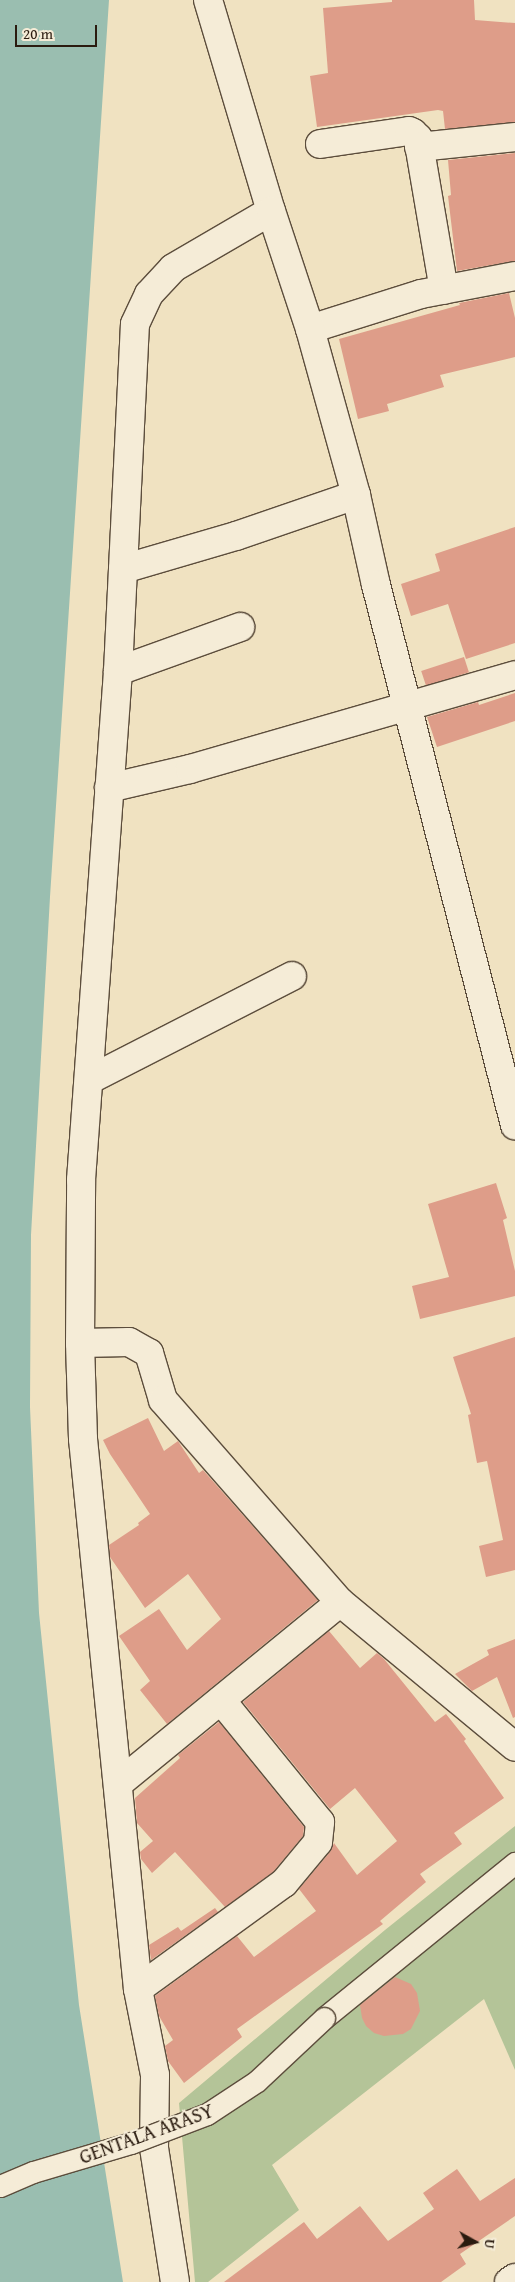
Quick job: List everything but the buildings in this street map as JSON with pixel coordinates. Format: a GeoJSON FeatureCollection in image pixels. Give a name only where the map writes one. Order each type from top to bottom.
{"type":"FeatureCollection","features":[{"type":"Feature","properties":{"kind":"street"},"geometry":{"type":"LineString","coordinates":[[208,0],[271,211],[310,329],[356,495],[408,708],[515,1124]]}},
{"type":"Feature","properties":{"kind":"street"},"geometry":{"type":"LineString","coordinates":[[320,144],[409,131],[418,138],[444,290]]}},
{"type":"Feature","properties":{"kind":"street"},"geometry":{"type":"LineString","coordinates":[[419,147],[515,137]]}},
{"type":"Feature","properties":{"kind":"street"},"geometry":{"type":"LineString","coordinates":[[175,2282],[154,2148],[155,2075],[138,1989],[83,1439],[80,1343],[81,1180],[118,671],[135,324],[149,294],[173,268],[271,211]]}},
{"type":"Feature","properties":{"kind":"street"},"geometry":{"type":"LineString","coordinates":[[310,329],[421,294],[515,276]]}},
{"type":"Feature","properties":{"kind":"street"},"geometry":{"type":"LineString","coordinates":[[123,569],[236,536],[356,495]]}},
{"type":"Feature","properties":{"kind":"street"},"geometry":{"type":"LineString","coordinates":[[118,671],[240,627]]}},
{"type":"Feature","properties":{"kind":"street"},"geometry":{"type":"LineString","coordinates":[[109,788],[190,769],[408,708],[515,675]]}},
{"type":"Feature","properties":{"kind":"street"},"geometry":{"type":"LineString","coordinates":[[89,1080],[292,976]]}},
{"type":"Feature","properties":{"kind":"street"},"geometry":{"type":"LineString","coordinates":[[80,1343],[129,1342],[149,1353],[163,1400],[340,1602],[515,1747]]}},
{"type":"Feature","properties":{"kind":"street"},"geometry":{"type":"LineString","coordinates":[[118,1784],[340,1602]]}},
{"type":"Feature","properties":{"kind":"street"},"geometry":{"type":"LineString","coordinates":[[138,1989],[284,1883],[318,1842],[320,1822],[221,1700]]}},
{"type":"Feature","properties":{"kind":"street","name":"GENTALA ARASY"},"geometry":{"type":"LineString","coordinates":[[0,2186],[33,2172],[131,2143],[207,2114],[257,2081],[324,2018],[515,1863]]}},
{"type":"Feature","properties":{"kind":"street"},"geometry":{"type":"LineString","coordinates":[[509,2282],[515,2278]]}},
{"type":"Feature","properties":{"kind":"shaded area"},"geometry":{"type":"Polygon","coordinates":[[[0,0],[109,0],[50,897],[31,1235],[30,1407],[39,1613],[79,2005],[123,2282],[0,2282],[0,0]]]}},
{"type":"Feature","properties":{"kind":"shaded area"},"geometry":{"type":"Polygon","coordinates":[[[515,1826],[515,2070],[484,1999],[272,2165],[299,2210],[208,2282],[195,2282],[179,2103],[385,1930],[515,1826]]]}}]}
